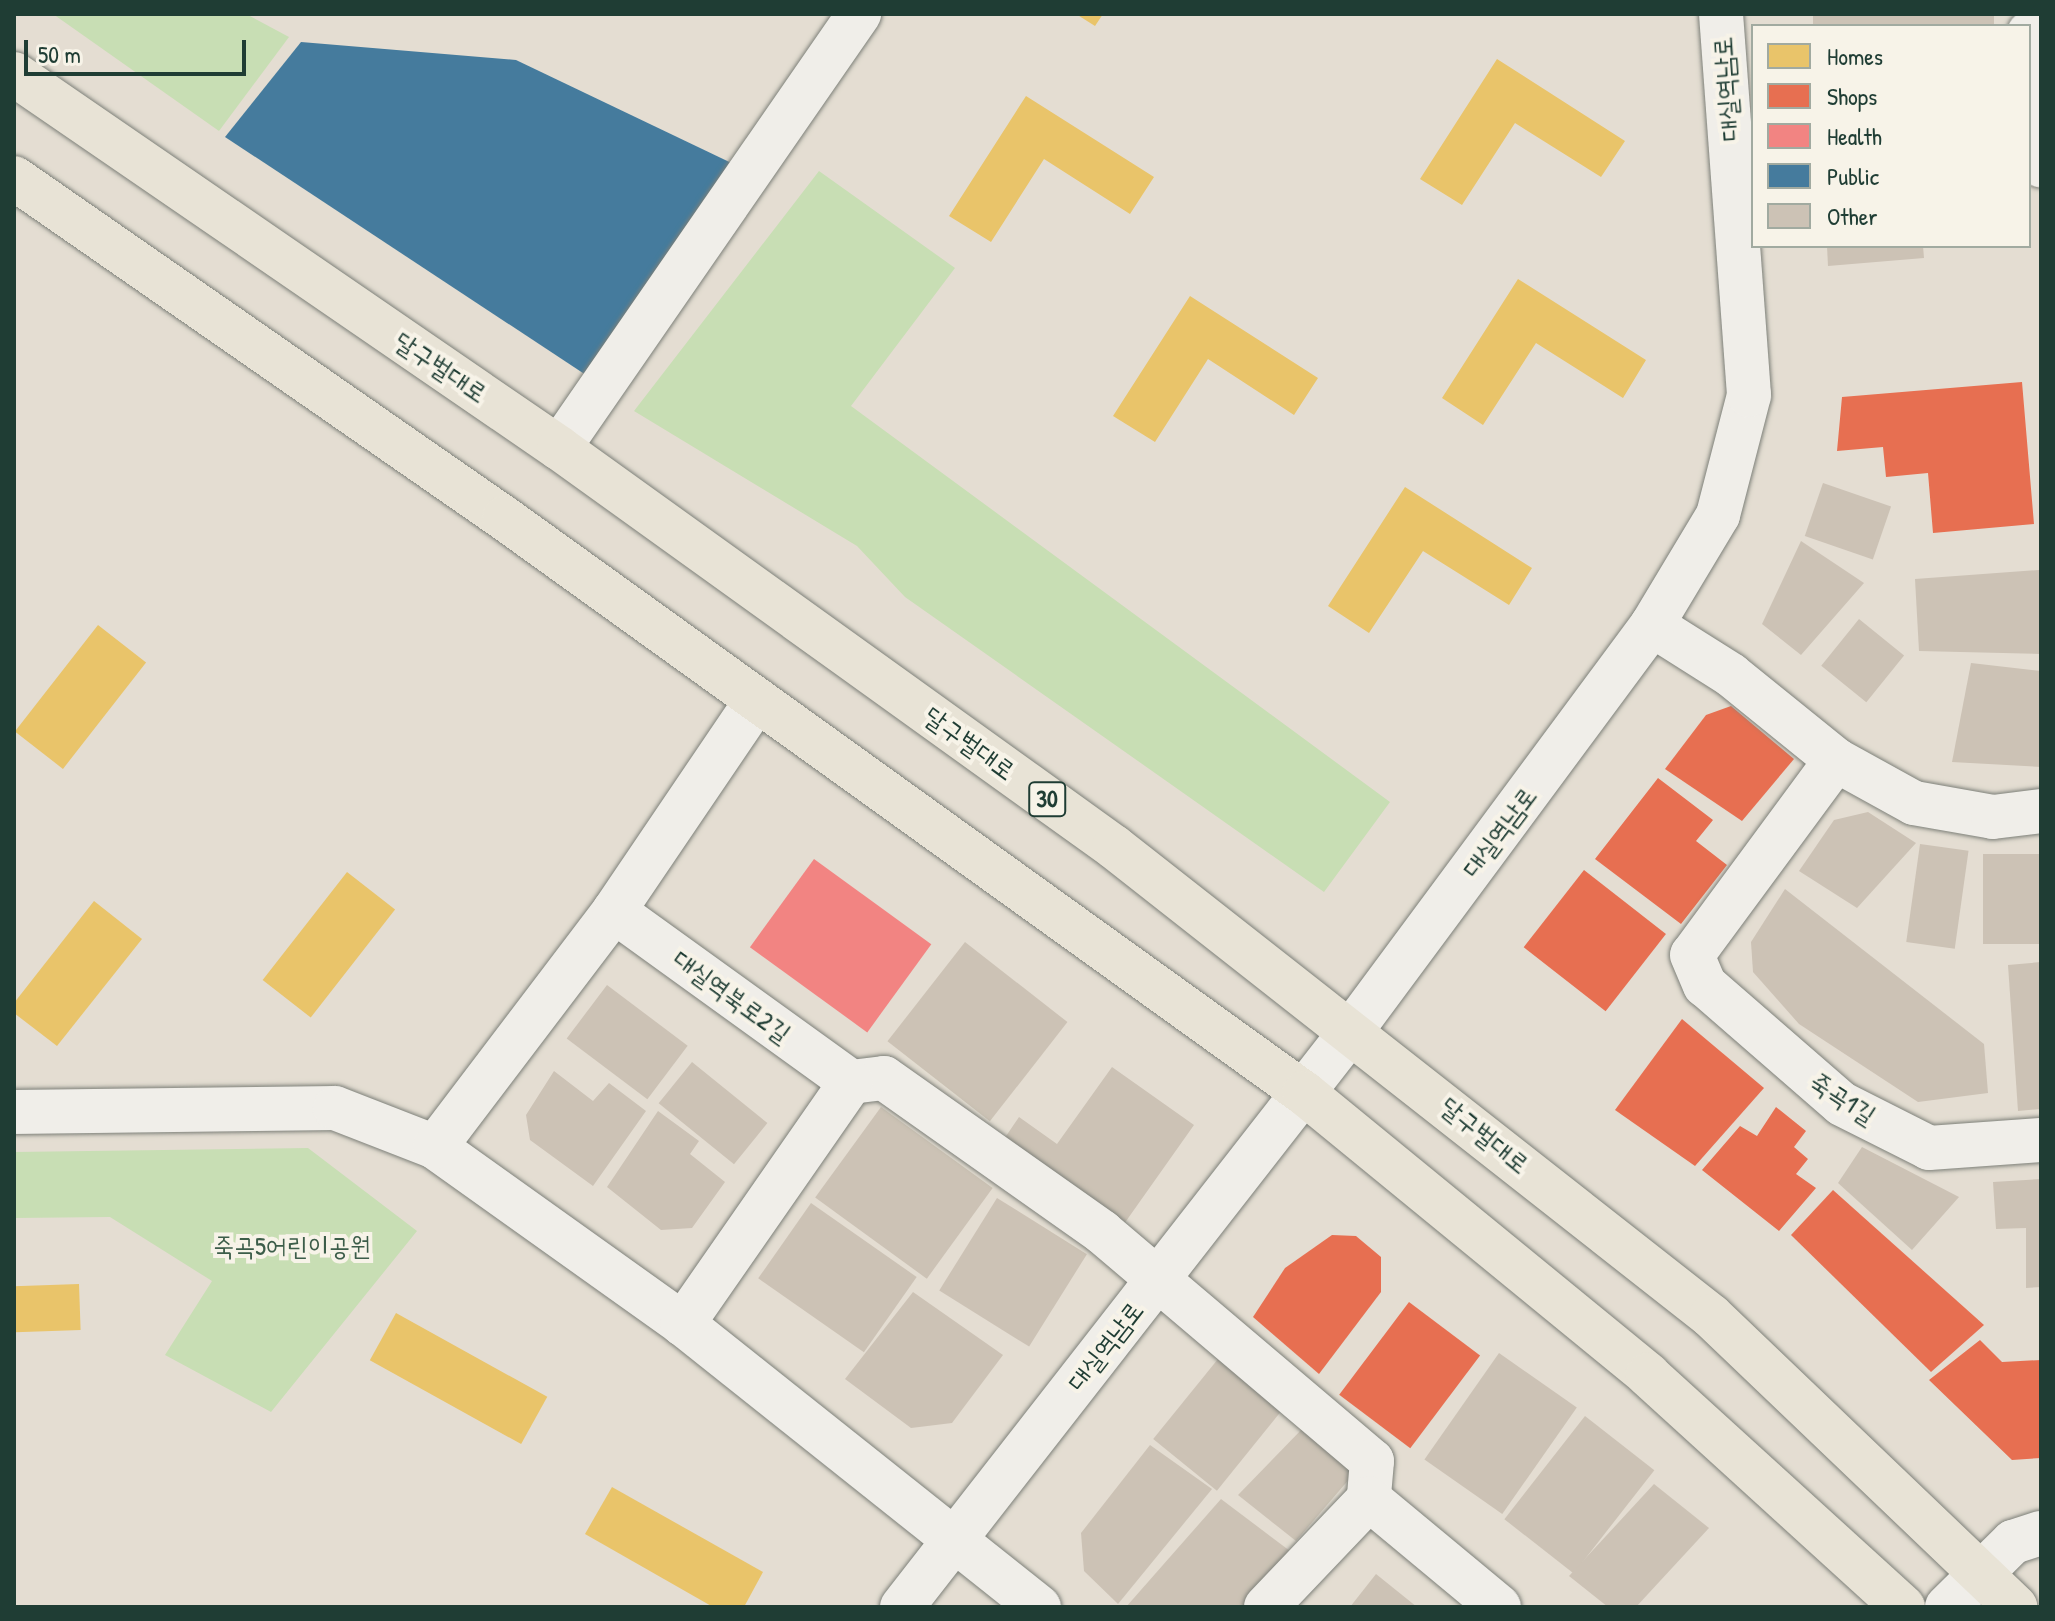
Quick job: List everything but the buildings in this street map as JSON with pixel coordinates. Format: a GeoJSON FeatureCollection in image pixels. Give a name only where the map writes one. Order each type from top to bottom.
{"type":"FeatureCollection","features":[{"type":"Feature","properties":{"kind":"main road","name":"달구벌대로"},"geometry":{"type":"LineString","coordinates":[[14,74],[559,448],[1114,847],[1352,1030],[1711,1316],[2015,1607]]}},
{"type":"Feature","properties":{"kind":"main road"},"geometry":{"type":"LineString","coordinates":[[14,178],[757,700],[1304,1093],[1648,1375],[1903,1607]]}},
{"type":"Feature","properties":{"kind":"street"},"geometry":{"type":"LineString","coordinates":[[559,448],[859,14]]}},
{"type":"Feature","properties":{"kind":"street","name":"대실역남로"},"geometry":{"type":"LineString","coordinates":[[902,1607],[1352,1030],[1652,625],[1718,515],[1749,395],[1721,14]]}},
{"type":"Feature","properties":{"kind":"street"},"geometry":{"type":"LineString","coordinates":[[2031,55],[2041,165]]}},
{"type":"Feature","properties":{"kind":"street"},"geometry":{"type":"LineString","coordinates":[[1652,625],[1731,675],[1836,760],[1914,803],[1993,817],[2041,811]]}},
{"type":"Feature","properties":{"kind":"street"},"geometry":{"type":"LineString","coordinates":[[435,1147],[614,911],[757,700]]}},
{"type":"Feature","properties":{"kind":"street","name":"죽곡1길"},"geometry":{"type":"LineString","coordinates":[[1836,760],[1692,955],[1705,985],[1842,1104],[1929,1148],[2041,1140]]}},
{"type":"Feature","properties":{"kind":"street","name":"대실역북로2길"},"geometry":{"type":"LineString","coordinates":[[614,911],[851,1082]]}},
{"type":"Feature","properties":{"kind":"street"},"geometry":{"type":"LineString","coordinates":[[683,1324],[851,1082],[884,1078],[1102,1232],[1216,1337],[1372,1461],[1369,1499],[1266,1607]]}},
{"type":"Feature","properties":{"kind":"street"},"geometry":{"type":"LineString","coordinates":[[14,1112],[335,1108],[435,1147],[683,1324],[1039,1607]]}},
{"type":"Feature","properties":{"kind":"street"},"geometry":{"type":"LineString","coordinates":[[1369,1499],[1499,1607]]}},
{"type":"Feature","properties":{"kind":"street"},"geometry":{"type":"LineString","coordinates":[[1947,1607],[2013,1542],[2041,1533]]}},
{"type":"Feature","properties":{"kind":"green space"},"geometry":{"type":"Polygon","coordinates":[[[53,14],[246,14],[289,37],[219,131],[53,14]]]}},
{"type":"Feature","properties":{"kind":"green space"},"geometry":{"type":"Polygon","coordinates":[[[819,171],[955,268],[851,406],[1390,802],[1324,892],[905,597],[857,546],[634,411],[819,171]]]}},
{"type":"Feature","properties":{"kind":"green space","name":"죽곡5어린이공원"},"geometry":{"type":"Polygon","coordinates":[[[308,1148],[417,1231],[271,1412],[165,1355],[212,1281],[110,1217],[14,1218],[14,1152],[308,1148]]]}}]}
